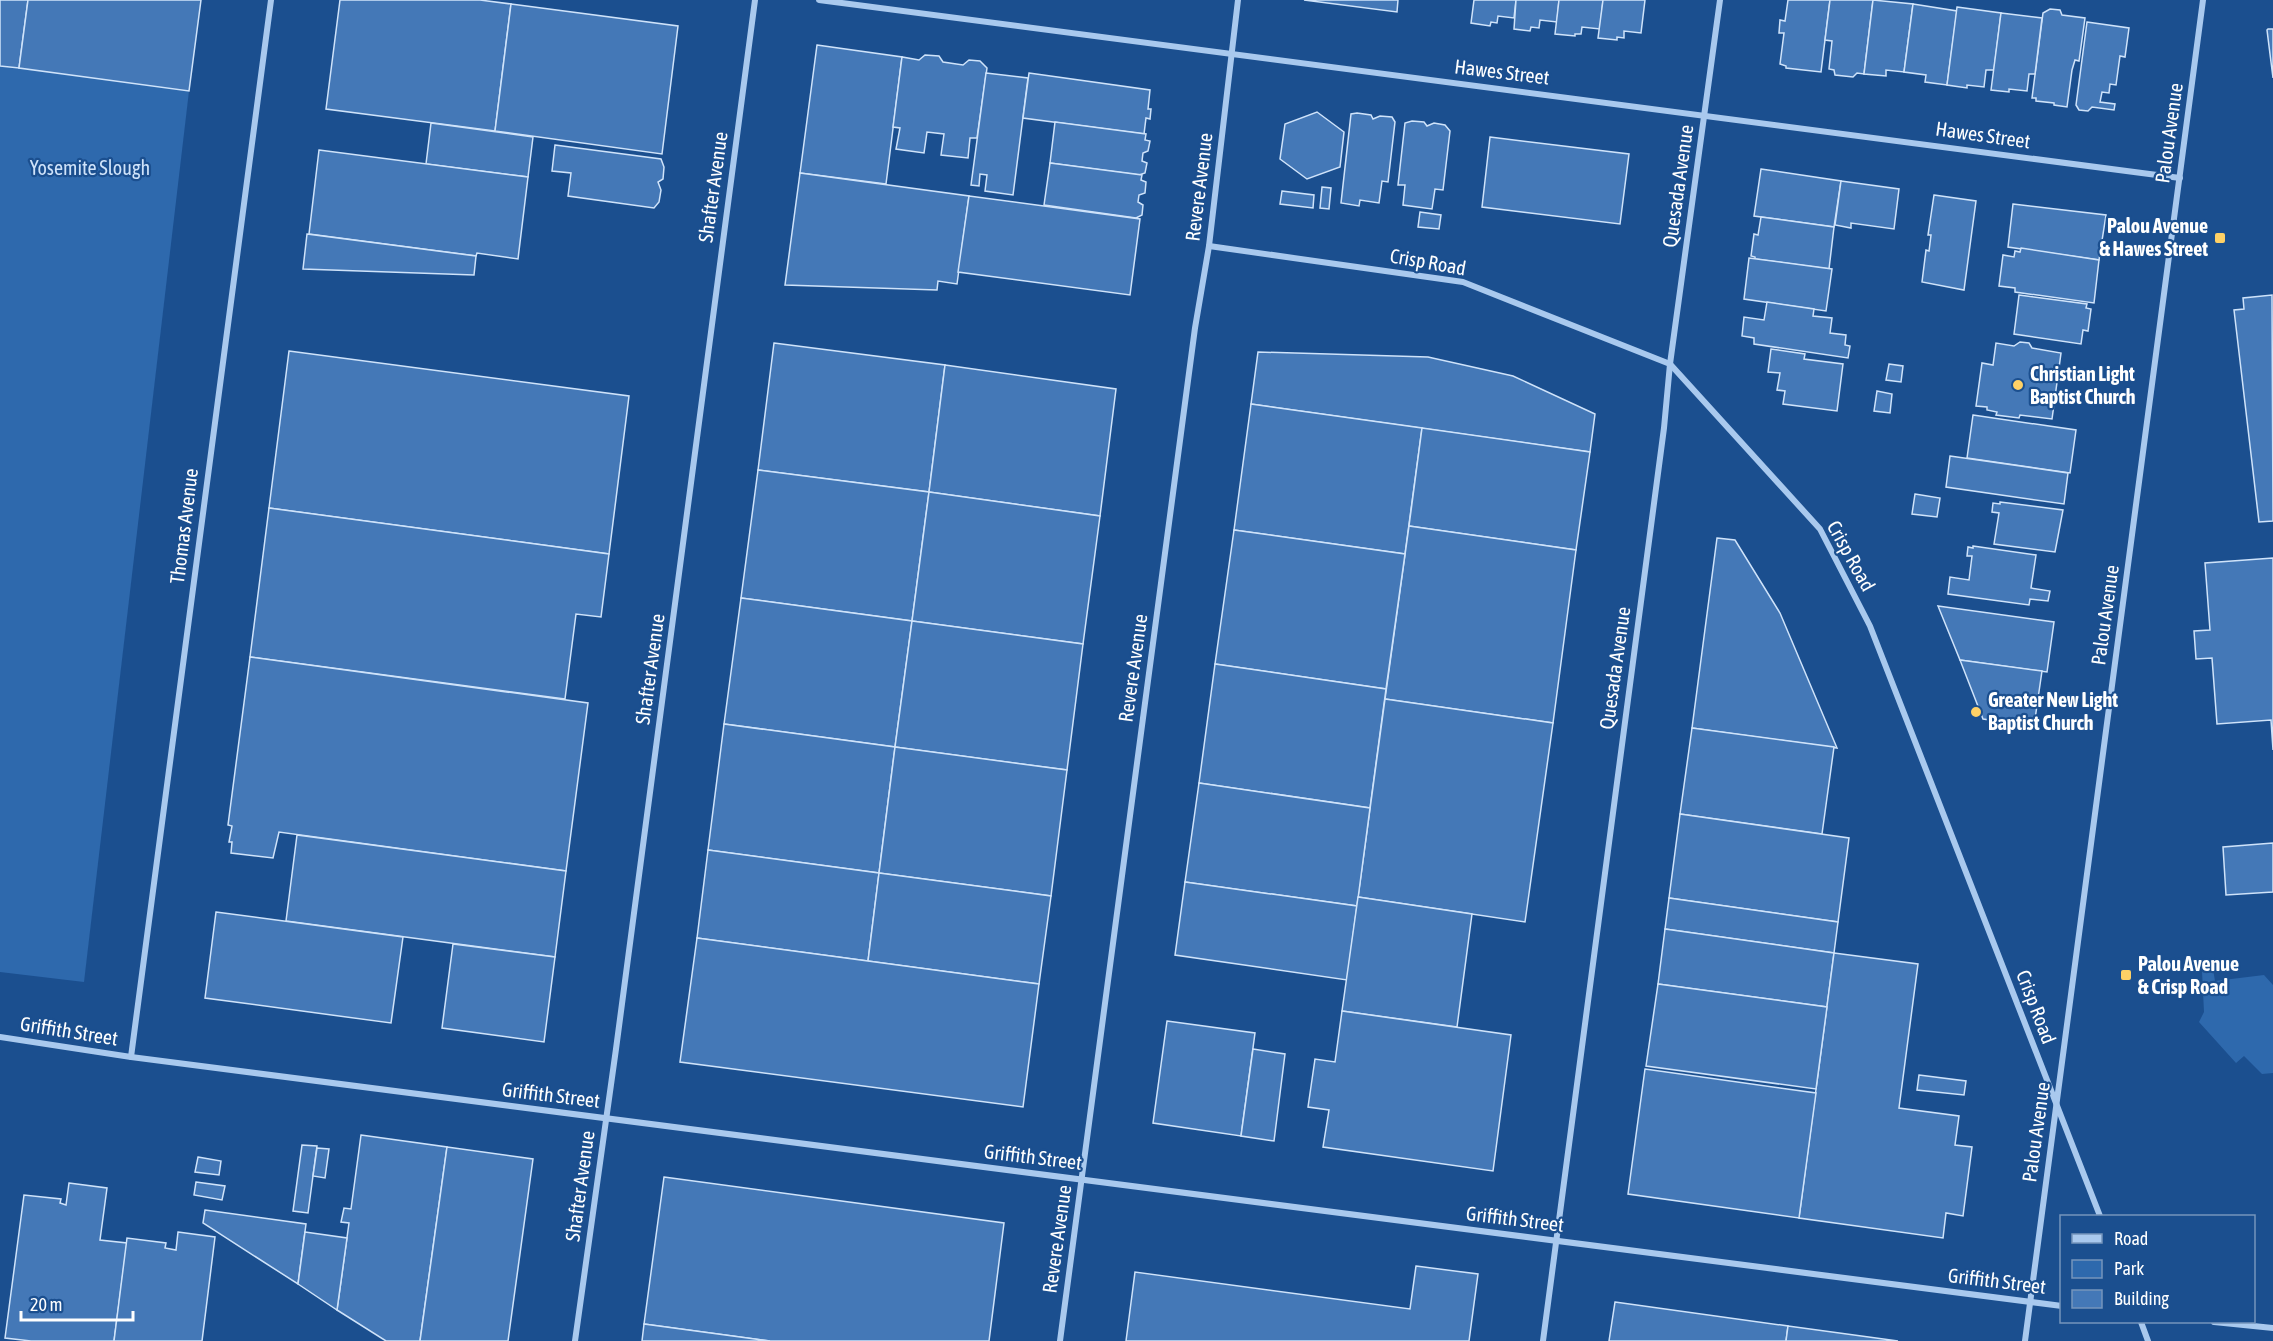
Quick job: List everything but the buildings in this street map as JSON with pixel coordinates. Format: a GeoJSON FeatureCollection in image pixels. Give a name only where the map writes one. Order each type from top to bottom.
{"type":"FeatureCollection","features":[{"type":"Feature","properties":{"kind":"street","name":"Thomas Avenue"},"geometry":{"type":"LineString","coordinates":[[131,1057],[271,0]]}},
{"type":"Feature","properties":{"kind":"street","name":"Shafter Avenue"},"geometry":{"type":"LineString","coordinates":[[575,1341],[755,0]]}},
{"type":"Feature","properties":{"kind":"street","name":"Hawes Street"},"geometry":{"type":"LineString","coordinates":[[819,0],[2180,178]]}},
{"type":"Feature","properties":{"kind":"street","name":"Revere Avenue"},"geometry":{"type":"LineString","coordinates":[[1060,1341],[1195,328],[1209,246],[1238,0]]}},
{"type":"Feature","properties":{"kind":"street","name":"Quesada Avenue"},"geometry":{"type":"LineString","coordinates":[[1543,1341],[1662,440],[1670,364],[1720,0]]}},
{"type":"Feature","properties":{"kind":"street","name":"Palou Avenue"},"geometry":{"type":"LineString","coordinates":[[2025,1341],[2203,0]]}},
{"type":"Feature","properties":{"kind":"street","name":"Crisp Road"},"geometry":{"type":"LineString","coordinates":[[1209,246],[1463,282],[1670,364],[1820,529],[1870,626],[2100,1215]]}},
{"type":"Feature","properties":{"kind":"street","name":"Griffith Street"},"geometry":{"type":"LineString","coordinates":[[0,1037],[131,1057],[606,1119],[2060,1306]]}},
{"type":"Feature","properties":{"kind":"street"},"geometry":{"type":"LineString","coordinates":[[2141,1323],[2148,1341]]}},
{"type":"Feature","properties":{"kind":"street"},"geometry":{"type":"LineString","coordinates":[[2224,1323],[2273,1328]]}},
{"type":"Feature","properties":{"kind":"green space","name":"Yosemite Slough"},"geometry":{"type":"Polygon","coordinates":[[[0,63],[189,91],[84,982],[0,972],[0,63]]]}},
{"type":"Feature","properties":{"kind":"green space"},"geometry":{"type":"Polygon","coordinates":[[[2213,969],[2215,981],[2264,975],[2273,985],[2273,1073],[2262,1074],[2244,1056],[2236,1063],[2199,1022],[2204,1012],[2202,971],[2213,969]]]}},
{"type":"Feature","properties":{"kind":"place","name":"Palou Avenue & Hawes Street"},"geometry":{"type":"Point","coordinates":[2220,238]}},
{"type":"Feature","properties":{"kind":"place","name":"Christian Light Baptist Church"},"geometry":{"type":"Point","coordinates":[2018,385]}},
{"type":"Feature","properties":{"kind":"place","name":"Greater New Light Baptist Church"},"geometry":{"type":"Point","coordinates":[1976,712]}},
{"type":"Feature","properties":{"kind":"place","name":"Palou Avenue & Crisp Road"},"geometry":{"type":"Point","coordinates":[2126,975]}}]}
